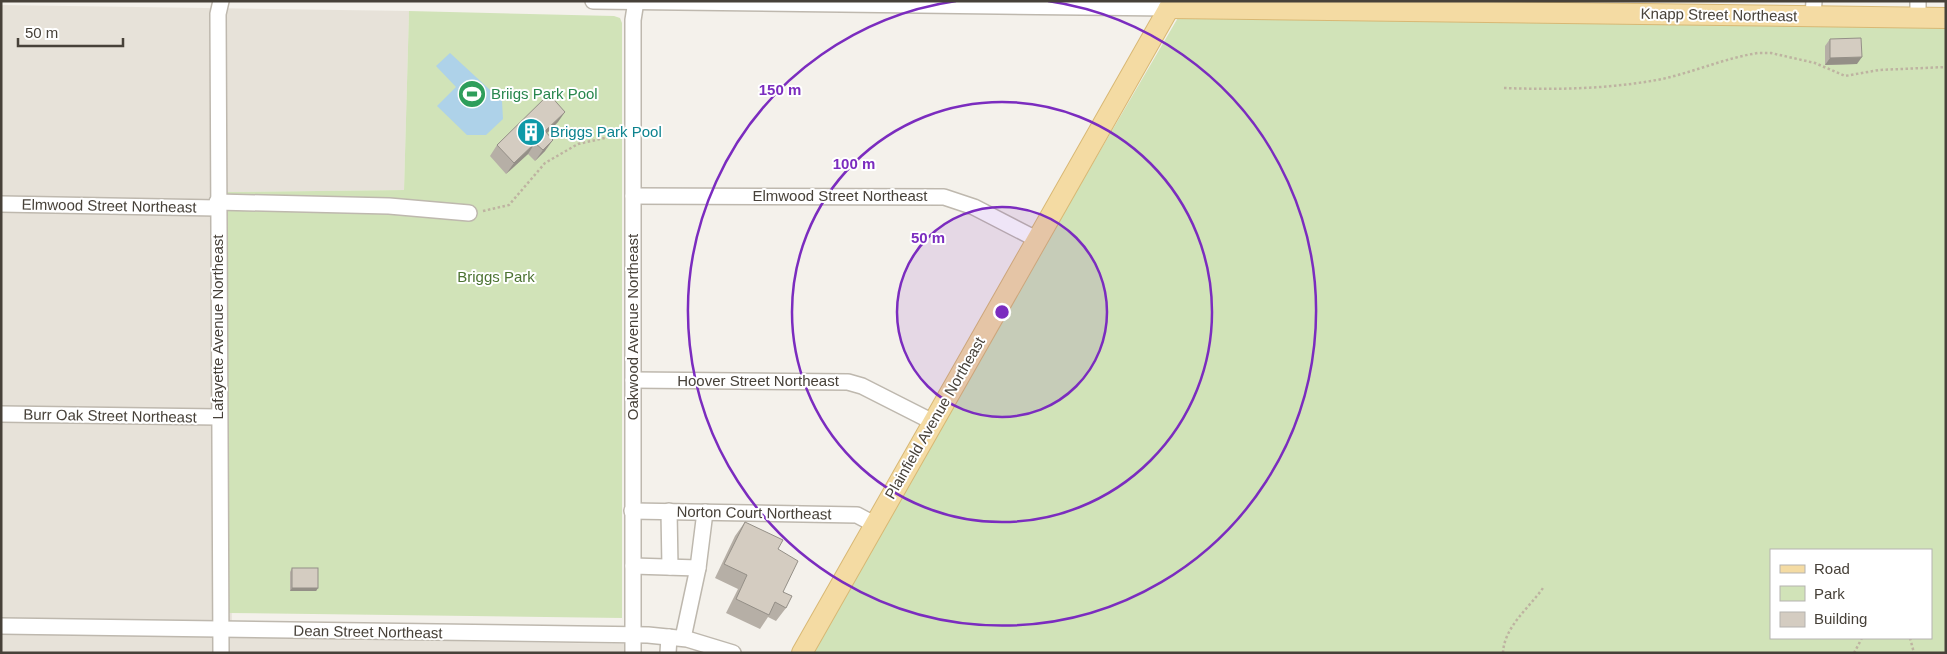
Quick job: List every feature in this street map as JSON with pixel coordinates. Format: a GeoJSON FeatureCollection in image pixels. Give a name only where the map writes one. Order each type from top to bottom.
{"type":"FeatureCollection","features":[{"type":"Feature","properties":{"kind":"main road","name":"Knapp Street Northeast"},"geometry":{"type":"LineString","coordinates":[[1171,5],[1918,10],[1946,18]]}},
{"type":"Feature","properties":{"kind":"main road","name":"Plainfield Avenue Northeast"},"geometry":{"type":"LineString","coordinates":[[802,653],[1171,5]]}},
{"type":"Feature","properties":{"kind":"street","name":"Lafayette Avenue Northeast"},"geometry":{"type":"LineString","coordinates":[[221,1],[218,14],[217,205],[221,653]]}},
{"type":"Feature","properties":{"kind":"street","name":"Knapp Street Northeast"},"geometry":{"type":"LineString","coordinates":[[593,1],[1171,5]]}},
{"type":"Feature","properties":{"kind":"street","name":"Oakwood Avenue Northeast"},"geometry":{"type":"LineString","coordinates":[[633,653],[633,20],[636,1]]}},
{"type":"Feature","properties":{"kind":"street","name":"Elmwood Street Northeast"},"geometry":{"type":"LineString","coordinates":[[633,196],[944,197],[974,207],[1038,240]]}},
{"type":"Feature","properties":{"kind":"street","name":"Elmwood Street Northeast"},"geometry":{"type":"LineString","coordinates":[[1,204],[389,206],[469,213]]}},
{"type":"Feature","properties":{"kind":"street","name":"Hoover Street Northeast"},"geometry":{"type":"LineString","coordinates":[[633,380],[848,382],[862,386],[933,422]]}},
{"type":"Feature","properties":{"kind":"street","name":"Burr Oak Street Northeast"},"geometry":{"type":"LineString","coordinates":[[1,414],[218,417]]}},
{"type":"Feature","properties":{"kind":"street","name":"Norton Court Northeast"},"geometry":{"type":"LineString","coordinates":[[632,510],[857,515],[874,524]]}},
{"type":"Feature","properties":{"kind":"street"},"geometry":{"type":"LineString","coordinates":[[669,511],[670,567]]}},
{"type":"Feature","properties":{"kind":"street"},"geometry":{"type":"LineString","coordinates":[[668,653],[676,638],[698,568],[705,512]]}},
{"type":"Feature","properties":{"kind":"street"},"geometry":{"type":"LineString","coordinates":[[632,566],[698,568]]}},
{"type":"Feature","properties":{"kind":"street","name":"Dean Street Northeast"},"geometry":{"type":"LineString","coordinates":[[1,626],[633,635],[676,638],[733,653]]}},
{"type":"Feature","properties":{"kind":"path"},"geometry":{"type":"LineString","coordinates":[[1504,88],[1589,88],[1627,84],[1681,74],[1758,53],[1771,53],[1815,63],[1845,76],[1879,70],[1946,67]]}},
{"type":"Feature","properties":{"kind":"path"},"geometry":{"type":"LineString","coordinates":[[469,213],[509,205],[545,163],[578,144],[621,134]]}},
{"type":"Feature","properties":{"kind":"path"},"geometry":{"type":"LineString","coordinates":[[1503,653],[1505,639],[1543,588]]}},
{"type":"Feature","properties":{"kind":"path"},"geometry":{"type":"LineString","coordinates":[[1854,653],[1861,639]]}},
{"type":"Feature","properties":{"kind":"path"},"geometry":{"type":"LineString","coordinates":[[1910,639],[1914,653]]}},
{"type":"Feature","properties":{"kind":"shaded area"},"geometry":{"type":"Polygon","coordinates":[[[1,5],[409,11],[404,190],[227,192],[232,637],[628,644],[628,653],[1,653],[1,5]]]}},
{"type":"Feature","properties":{"kind":"green space","name":"Briggs Park"},"geometry":{"type":"Polygon","coordinates":[[[409,11],[614,16],[620,18],[622,23],[622,618],[228,613],[227,192],[404,190],[409,11]]]}},
{"type":"Feature","properties":{"kind":"green space"},"geometry":{"type":"Polygon","coordinates":[[[1179,16],[1946,26],[1946,653],[812,653],[858,565],[1179,16]]]}},
{"type":"Feature","properties":{"kind":"water","name":"Briigs Park Pool"},"geometry":{"type":"Polygon","coordinates":[[[450,53],[502,101],[503,119],[486,135],[467,135],[437,106],[456,87],[436,66],[450,53]]]}},
{"type":"Feature","properties":{"kind":"building"},"geometry":{"type":"Polygon","coordinates":[[[1861,38],[1862,57],[1830,58],[1830,39],[1861,38]]]}},
{"type":"Feature","properties":{"kind":"building","name":"Briggs Park Pool"},"geometry":{"type":"Polygon","coordinates":[[[549,94],[565,112],[545,131],[553,140],[543,150],[535,143],[514,163],[497,145],[549,94]]]}},
{"type":"Feature","properties":{"kind":"building"},"geometry":{"type":"Polygon","coordinates":[[[745,522],[783,540],[778,549],[798,561],[783,592],[792,596],[786,608],[775,602],[769,615],[736,599],[747,575],[724,564],[745,522]]]}},
{"type":"Feature","properties":{"kind":"building"},"geometry":{"type":"Polygon","coordinates":[[[292,568],[318,568],[318,588],[292,588],[292,568]]]}},
{"type":"Feature","properties":{"kind":"place","name":"Briigs Park Pool"},"geometry":{"type":"Point","coordinates":[472,94]}},
{"type":"Feature","properties":{"kind":"place","name":"Briggs Park Pool"},"geometry":{"type":"Point","coordinates":[531,132]}}]}
